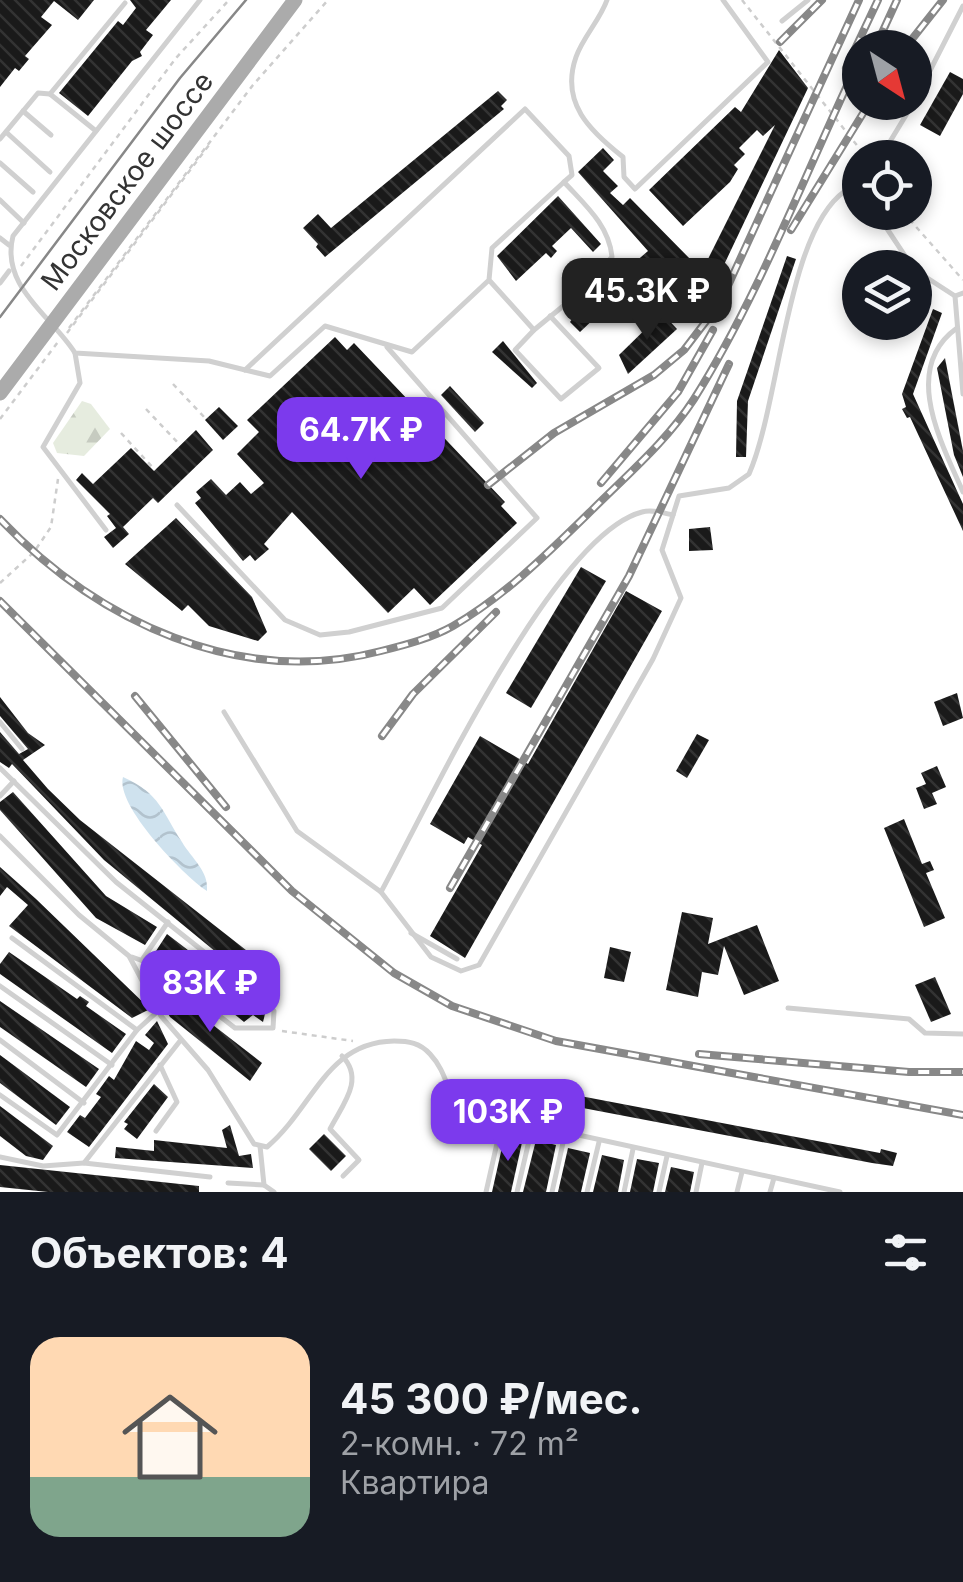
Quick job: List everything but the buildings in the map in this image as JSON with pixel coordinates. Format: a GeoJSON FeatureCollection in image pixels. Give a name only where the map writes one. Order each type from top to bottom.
{"type":"FeatureCollection","features":[{"type":"Feature","properties":{"kind":"main road","name":"Московское шоссе"},"geometry":{"type":"LineString","coordinates":[[0,392],[209,128],[295,0]]}},
{"type":"Feature","properties":{"kind":"lane"},"geometry":{"type":"LineString","coordinates":[[106,530],[43,447],[80,383],[75,354],[64,336],[33,308],[10,275],[9,245],[200,0]]}},
{"type":"Feature","properties":{"kind":"lane"},"geometry":{"type":"LineString","coordinates":[[607,0],[576,55],[572,83],[576,110],[592,132],[623,157],[624,176],[636,189],[768,62],[723,0]]}},
{"type":"Feature","properties":{"kind":"lane"},"geometry":{"type":"LineString","coordinates":[[782,21],[808,0]]}},
{"type":"Feature","properties":{"kind":"lane"},"geometry":{"type":"LineString","coordinates":[[50,94],[125,4]]}},
{"type":"Feature","properties":{"kind":"lane"},"geometry":{"type":"LineString","coordinates":[[932,66],[963,6]]}},
{"type":"Feature","properties":{"kind":"lane"},"geometry":{"type":"LineString","coordinates":[[0,138],[38,93],[50,94],[96,131]]}},
{"type":"Feature","properties":{"kind":"lane"},"geometry":{"type":"LineString","coordinates":[[75,354],[209,360],[245,370],[270,376],[326,326],[412,352],[489,280],[492,248],[572,175],[569,156],[525,109],[245,370]]}},
{"type":"Feature","properties":{"kind":"lane"},"geometry":{"type":"LineString","coordinates":[[23,111],[51,136]]}},
{"type":"Feature","properties":{"kind":"lane"},"geometry":{"type":"LineString","coordinates":[[6,132],[50,172]]}},
{"type":"Feature","properties":{"kind":"lane"},"geometry":{"type":"LineString","coordinates":[[0,162],[33,192]]}},
{"type":"Feature","properties":{"kind":"lane"},"geometry":{"type":"LineString","coordinates":[[550,316],[599,368],[561,399],[515,350],[534,330],[612,257],[610,240],[595,216],[564,182]]}},
{"type":"Feature","properties":{"kind":"lane"},"geometry":{"type":"LineString","coordinates":[[224,712],[298,831],[381,892],[430,957],[447,966],[470,970],[486,958],[653,659],[681,598],[662,550],[679,496],[729,488],[749,474],[810,239],[830,202],[842,197]]}},
{"type":"Feature","properties":{"kind":"lane"},"geometry":{"type":"LineString","coordinates":[[0,200],[24,222]]}},
{"type":"Feature","properties":{"kind":"lane"},"geometry":{"type":"LineString","coordinates":[[0,238],[9,245]]}},
{"type":"Feature","properties":{"kind":"lane"},"geometry":{"type":"LineString","coordinates":[[0,282],[10,275]]}},
{"type":"Feature","properties":{"kind":"lane"},"geometry":{"type":"LineString","coordinates":[[489,280],[534,330]]}},
{"type":"Feature","properties":{"kind":"lane"},"geometry":{"type":"LineString","coordinates":[[932,281],[955,296]]}},
{"type":"Feature","properties":{"kind":"lane"},"geometry":{"type":"LineString","coordinates":[[955,296],[963,293]]}},
{"type":"Feature","properties":{"kind":"lane"},"geometry":{"type":"LineString","coordinates":[[955,296],[963,394]]}},
{"type":"Feature","properties":{"kind":"lane"},"geometry":{"type":"LineString","coordinates":[[957,328],[936,350],[926,388],[939,434],[963,492]]}},
{"type":"Feature","properties":{"kind":"lane"},"geometry":{"type":"LineString","coordinates":[[177,504],[285,620],[320,635],[349,632],[442,608],[537,518],[385,344]]}},
{"type":"Feature","properties":{"kind":"lane"},"geometry":{"type":"LineString","coordinates":[[381,892],[504,666],[570,565],[618,525],[642,512],[673,515]]}},
{"type":"Feature","properties":{"kind":"lane"},"geometry":{"type":"LineString","coordinates":[[0,722],[22,749]]}},
{"type":"Feature","properties":{"kind":"lane"},"geometry":{"type":"LineString","coordinates":[[0,768],[98,866],[267,1002],[274,1011],[274,1028],[234,1028],[154,965],[129,956],[99,933],[0,836]]}},
{"type":"Feature","properties":{"kind":"lane"},"geometry":{"type":"LineString","coordinates":[[0,796],[14,781]]}},
{"type":"Feature","properties":{"kind":"lane"},"geometry":{"type":"LineString","coordinates":[[142,960],[168,922]]}},
{"type":"Feature","properties":{"kind":"lane"},"geometry":{"type":"LineString","coordinates":[[408,932],[457,959]]}},
{"type":"Feature","properties":{"kind":"lane"},"geometry":{"type":"LineString","coordinates":[[12,938],[137,1030]]}},
{"type":"Feature","properties":{"kind":"lane"},"geometry":{"type":"LineString","coordinates":[[129,956],[158,1011],[208,1070],[254,1144],[260,1146],[267,1146],[290,1126],[342,1056],[365,1043],[417,1044],[444,1071],[459,1109],[502,1122],[774,1178],[806,1189],[839,1192]]}},
{"type":"Feature","properties":{"kind":"lane"},"geometry":{"type":"LineString","coordinates":[[0,986],[112,1065]]}},
{"type":"Feature","properties":{"kind":"lane"},"geometry":{"type":"LineString","coordinates":[[788,1008],[909,1019],[925,1033],[963,1034]]}},
{"type":"Feature","properties":{"kind":"lane"},"geometry":{"type":"LineString","coordinates":[[0,1095],[57,1134],[137,1030],[158,1011]]}},
{"type":"Feature","properties":{"kind":"lane"},"geometry":{"type":"LineString","coordinates":[[0,1040],[84,1103]]}},
{"type":"Feature","properties":{"kind":"lane"},"geometry":{"type":"LineString","coordinates":[[84,1164],[180,1041]]}},
{"type":"Feature","properties":{"kind":"lane"},"geometry":{"type":"LineString","coordinates":[[342,1056],[350,1065],[353,1084],[330,1128],[360,1160],[343,1176]]}},
{"type":"Feature","properties":{"kind":"lane"},"geometry":{"type":"LineString","coordinates":[[156,1130],[178,1102],[160,1066]]}},
{"type":"Feature","properties":{"kind":"lane"},"geometry":{"type":"LineString","coordinates":[[486,1192],[502,1122]]}},
{"type":"Feature","properties":{"kind":"lane"},"geometry":{"type":"LineString","coordinates":[[517,1192],[532,1128]]}},
{"type":"Feature","properties":{"kind":"lane"},"geometry":{"type":"LineString","coordinates":[[552,1192],[565,1134]]}},
{"type":"Feature","properties":{"kind":"lane"},"geometry":{"type":"LineString","coordinates":[[587,1192],[599,1142]]}},
{"type":"Feature","properties":{"kind":"lane"},"geometry":{"type":"LineString","coordinates":[[260,1146],[264,1185]]}},
{"type":"Feature","properties":{"kind":"lane"},"geometry":{"type":"LineString","coordinates":[[624,1192],[633,1149]]}},
{"type":"Feature","properties":{"kind":"lane"},"geometry":{"type":"LineString","coordinates":[[660,1192],[667,1156]]}},
{"type":"Feature","properties":{"kind":"lane"},"geometry":{"type":"LineString","coordinates":[[0,1157],[43,1166],[84,1164],[210,1177]]}},
{"type":"Feature","properties":{"kind":"lane"},"geometry":{"type":"LineString","coordinates":[[696,1192],[702,1163]]}},
{"type":"Feature","properties":{"kind":"lane"},"geometry":{"type":"LineString","coordinates":[[737,1192],[742,1172]]}},
{"type":"Feature","properties":{"kind":"lane"},"geometry":{"type":"LineString","coordinates":[[770,1192],[774,1178]]}},
{"type":"Feature","properties":{"kind":"lane"},"geometry":{"type":"LineString","coordinates":[[228,1183],[264,1185],[274,1192]]}},
{"type":"Feature","properties":{"kind":"path"},"geometry":{"type":"LineString","coordinates":[[10,275],[176,58],[229,0]]}},
{"type":"Feature","properties":{"kind":"path"},"geometry":{"type":"LineString","coordinates":[[64,336],[210,148],[209,128],[328,0]]}},
{"type":"Feature","properties":{"kind":"path"},"geometry":{"type":"LineString","coordinates":[[742,0],[854,140]]}},
{"type":"Feature","properties":{"kind":"path"},"geometry":{"type":"LineString","coordinates":[[0,419],[208,143]]}},
{"type":"Feature","properties":{"kind":"path"},"geometry":{"type":"LineString","coordinates":[[919,230],[963,280]]}},
{"type":"Feature","properties":{"kind":"path"},"geometry":{"type":"LineString","coordinates":[[173,384],[206,420]]}},
{"type":"Feature","properties":{"kind":"path"},"geometry":{"type":"LineString","coordinates":[[146,409],[180,445]]}},
{"type":"Feature","properties":{"kind":"path"},"geometry":{"type":"LineString","coordinates":[[121,433],[155,470]]}},
{"type":"Feature","properties":{"kind":"path"},"geometry":{"type":"LineString","coordinates":[[0,583],[34,552],[51,527],[49,517],[60,473]]}},
{"type":"Feature","properties":{"kind":"path"},"geometry":{"type":"LineString","coordinates":[[274,1028],[365,1043]]}},
{"type":"Feature","properties":{"kind":"green space"},"geometry":{"type":"Polygon","coordinates":[[[82,401],[91,404],[110,429],[84,456],[57,453],[53,443],[82,401]]]}},
{"type":"Feature","properties":{"kind":"water"},"geometry":{"type":"Polygon","coordinates":[[[123,777],[145,790],[159,805],[203,871],[207,891],[153,839],[129,804],[123,777]]]}},
{"type":"Feature","properties":{"kind":"tram line"},"geometry":{"type":"LineString","coordinates":[[0,317],[180,78],[246,0]]}},
{"type":"Feature","properties":{"kind":"railway"},"geometry":{"type":"LineString","coordinates":[[780,42],[822,0]]}},
{"type":"Feature","properties":{"kind":"railway"},"geometry":{"type":"LineString","coordinates":[[488,485],[554,433],[654,375],[684,350],[720,303],[859,0]]}},
{"type":"Feature","properties":{"kind":"railway"},"geometry":{"type":"LineString","coordinates":[[864,30],[878,0]]}},
{"type":"Feature","properties":{"kind":"railway"},"geometry":{"type":"LineString","coordinates":[[883,30],[897,0]]}},
{"type":"Feature","properties":{"kind":"railway"},"geometry":{"type":"LineString","coordinates":[[919,30],[943,0]]}},
{"type":"Feature","properties":{"kind":"railway"},"geometry":{"type":"LineString","coordinates":[[0,519],[39,556],[126,616],[174,638],[224,653],[275,660],[328,660],[381,651],[453,626],[491,601],[543,557],[672,429],[694,399],[740,318],[842,97]]}},
{"type":"Feature","properties":{"kind":"railway"},"geometry":{"type":"LineString","coordinates":[[791,230],[859,120]]}},
{"type":"Feature","properties":{"kind":"railway"},"geometry":{"type":"LineString","coordinates":[[601,483],[678,392],[713,330]]}},
{"type":"Feature","properties":{"kind":"railway"},"geometry":{"type":"LineString","coordinates":[[450,888],[629,576],[729,364]]}},
{"type":"Feature","properties":{"kind":"railway"},"geometry":{"type":"LineString","coordinates":[[0,601],[292,891],[394,973],[452,1006],[556,1041],[963,1115]]}},
{"type":"Feature","properties":{"kind":"railway"},"geometry":{"type":"LineString","coordinates":[[382,736],[413,694],[496,612]]}},
{"type":"Feature","properties":{"kind":"railway"},"geometry":{"type":"LineString","coordinates":[[135,696],[226,807]]}},
{"type":"Feature","properties":{"kind":"railway"},"geometry":{"type":"LineString","coordinates":[[699,1054],[909,1072],[963,1072]]}}]}
